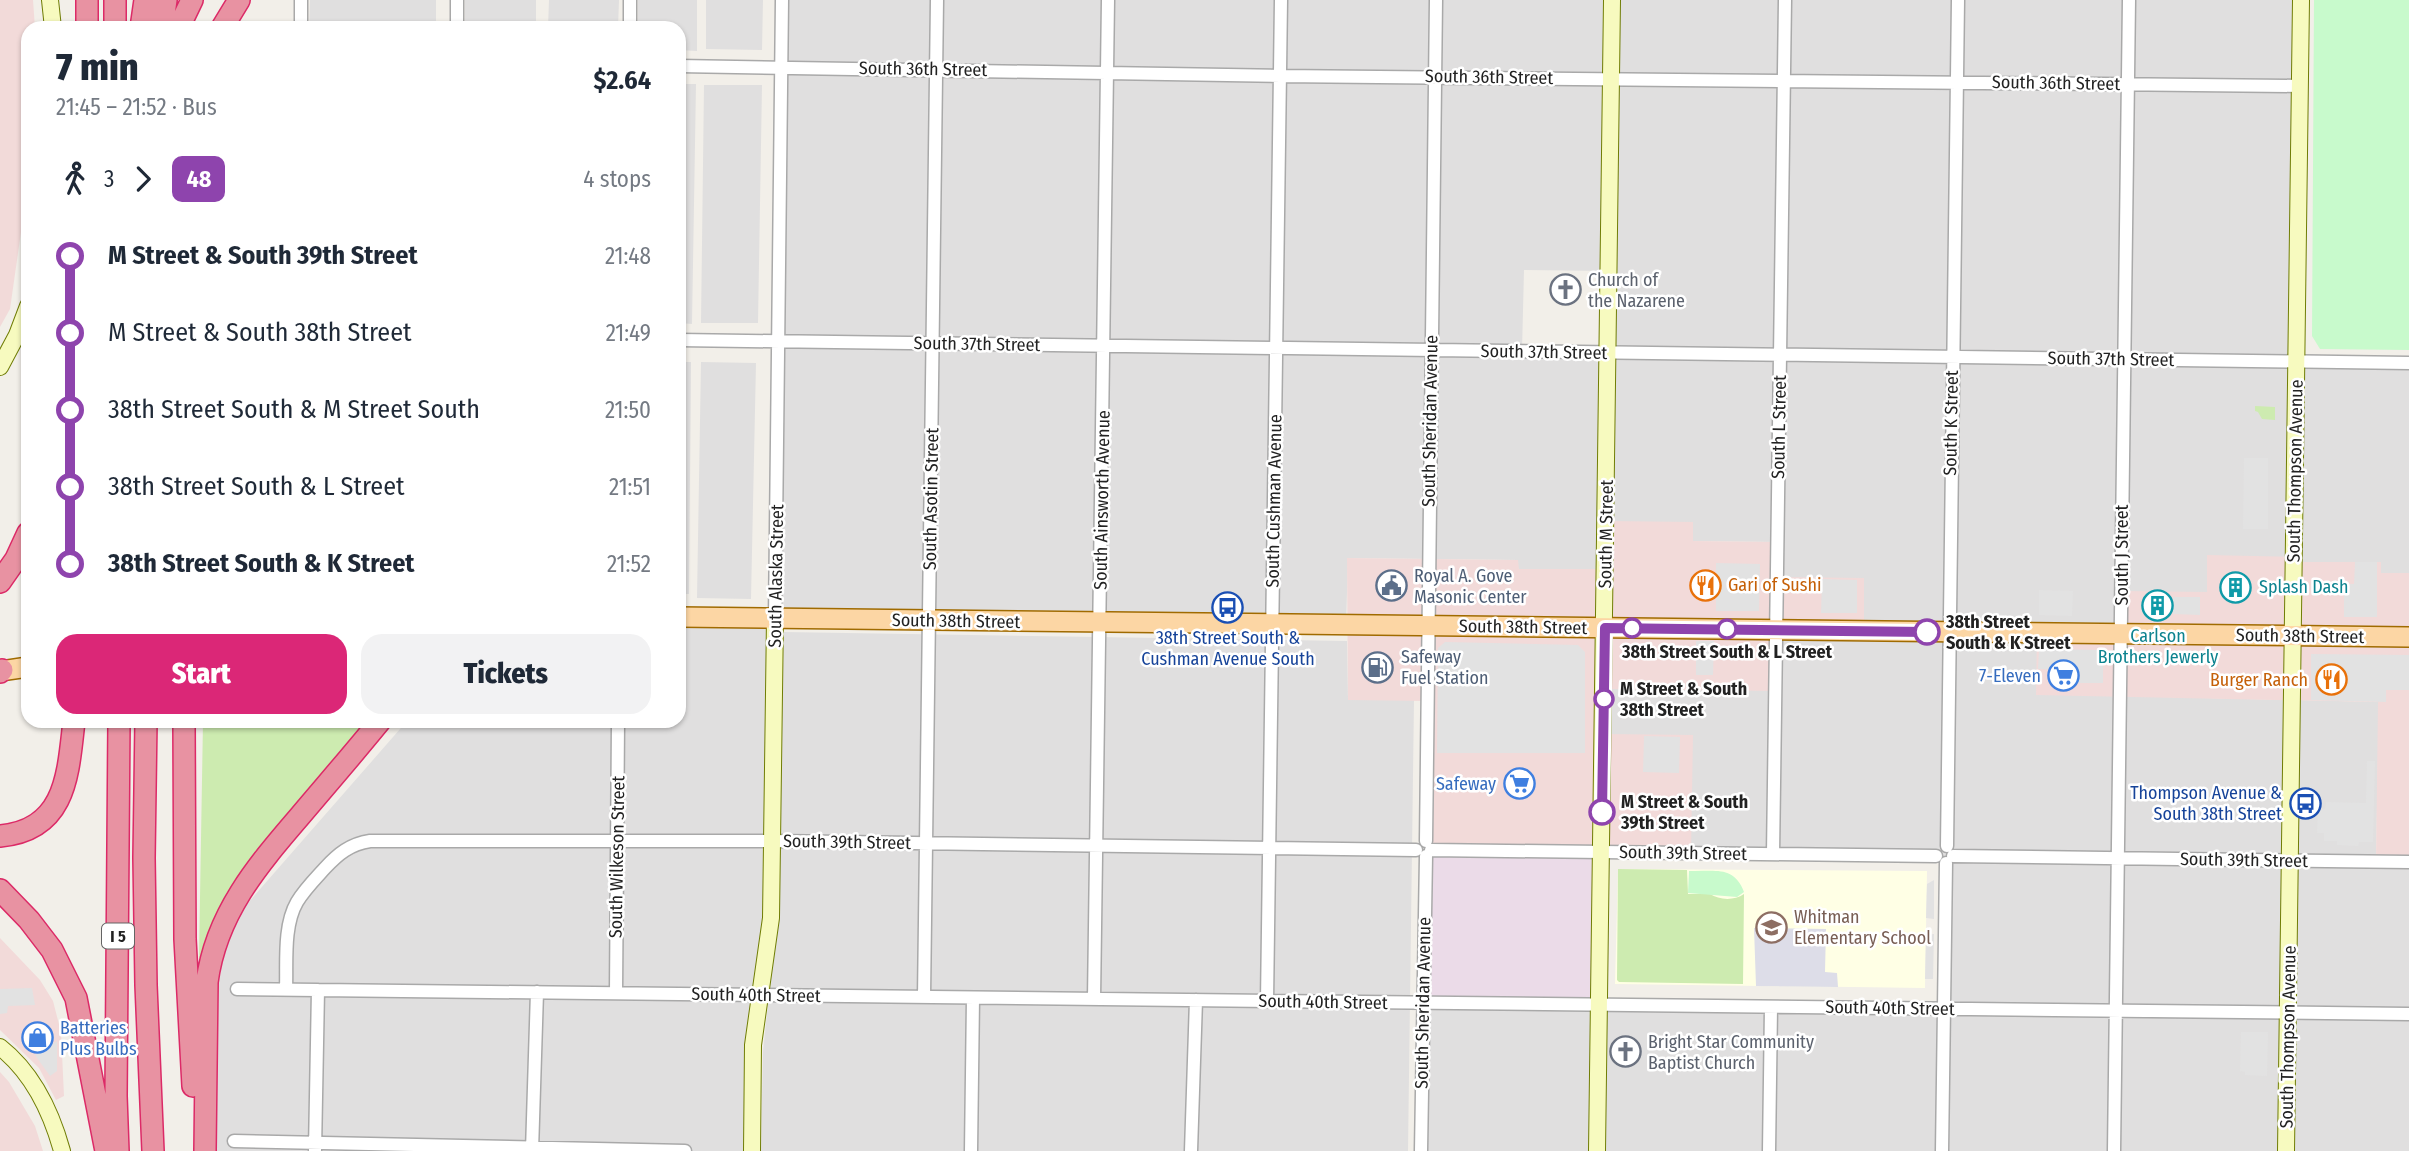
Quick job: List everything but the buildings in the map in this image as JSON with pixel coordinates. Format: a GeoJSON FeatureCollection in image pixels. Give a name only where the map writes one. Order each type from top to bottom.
{"type":"FeatureCollection","features":[{"type":"Feature","properties":{"kind":"highway"},"geometry":{"type":"LineString","coordinates":[[87,0],[87,21]]}},
{"type":"Feature","properties":{"kind":"highway"},"geometry":{"type":"LineString","coordinates":[[115,0],[115,21]]}},
{"type":"Feature","properties":{"kind":"highway"},"geometry":{"type":"LineString","coordinates":[[142,21],[145,0]]}},
{"type":"Feature","properties":{"kind":"highway"},"geometry":{"type":"LineString","coordinates":[[163,21],[166,0]]}},
{"type":"Feature","properties":{"kind":"highway"},"geometry":{"type":"LineString","coordinates":[[181,21],[190,0]]}},
{"type":"Feature","properties":{"kind":"highway"},"geometry":{"type":"LineString","coordinates":[[226,21],[237,0]]}},
{"type":"Feature","properties":{"kind":"highway"},"geometry":{"type":"LineString","coordinates":[[0,582],[21,548]]}},
{"type":"Feature","properties":{"kind":"highway"},"geometry":{"type":"LineString","coordinates":[[0,836],[23,831],[38,823],[56,804],[66,781],[73,728]]}},
{"type":"Feature","properties":{"kind":"highway","name":"I 5"},"geometry":{"type":"LineString","coordinates":[[118,1151],[116,1096],[119,728]]}},
{"type":"Feature","properties":{"kind":"highway","name":"I 5"},"geometry":{"type":"LineString","coordinates":[[146,728],[146,998],[153,1151]]}},
{"type":"Feature","properties":{"kind":"highway"},"geometry":{"type":"LineString","coordinates":[[186,728],[183,797],[185,939],[196,1151]]}},
{"type":"Feature","properties":{"kind":"highway"},"geometry":{"type":"LineString","coordinates":[[205,1151],[207,982],[210,961],[224,919],[253,871],[374,728]]}},
{"type":"Feature","properties":{"kind":"highway"},"geometry":{"type":"LineString","coordinates":[[0,890],[46,941],[76,998],[106,1151]]}},
{"type":"Feature","properties":{"kind":"main road","name":"South 38th Street"},"geometry":{"type":"LineString","coordinates":[[686,617],[2409,637]]}},
{"type":"Feature","properties":{"kind":"main road"},"geometry":{"type":"LineString","coordinates":[[1,671],[21,668]]}},
{"type":"Feature","properties":{"kind":"street"},"geometry":{"type":"LineString","coordinates":[[50,0],[52,21]]}},
{"type":"Feature","properties":{"kind":"street"},"geometry":{"type":"LineString","coordinates":[[301,0],[301,21]]}},
{"type":"Feature","properties":{"kind":"street"},"geometry":{"type":"LineString","coordinates":[[457,0],[457,21]]}},
{"type":"Feature","properties":{"kind":"street"},"geometry":{"type":"LineString","coordinates":[[630,0],[630,21]]}},
{"type":"Feature","properties":{"kind":"street","name":"South Alaska Street"},"geometry":{"type":"LineString","coordinates":[[752,1151],[753,1045],[770,930],[782,0]]}},
{"type":"Feature","properties":{"kind":"street","name":"South Asotin Street"},"geometry":{"type":"LineString","coordinates":[[924,997],[937,0]]}},
{"type":"Feature","properties":{"kind":"street","name":"South Ainsworth Avenue"},"geometry":{"type":"LineString","coordinates":[[1094,999],[1108,0]]}},
{"type":"Feature","properties":{"kind":"street","name":"South Cushman Avenue"},"geometry":{"type":"LineString","coordinates":[[1267,1001],[1282,0]]}},
{"type":"Feature","properties":{"kind":"street","name":"South Sheridan Avenue"},"geometry":{"type":"LineString","coordinates":[[1421,1151],[1436,0]]}},
{"type":"Feature","properties":{"kind":"street","name":"South M Street"},"geometry":{"type":"LineString","coordinates":[[1597,1151],[1612,0]]}},
{"type":"Feature","properties":{"kind":"street","name":"South L Street"},"geometry":{"type":"LineString","coordinates":[[1773,854],[1785,0]]}},
{"type":"Feature","properties":{"kind":"street","name":"South K Street"},"geometry":{"type":"LineString","coordinates":[[1942,1151],[1958,0]]}},
{"type":"Feature","properties":{"kind":"street","name":"South J Street"},"geometry":{"type":"LineString","coordinates":[[2114,1151],[2129,0]]}},
{"type":"Feature","properties":{"kind":"street","name":"South Thompson Avenue"},"geometry":{"type":"LineString","coordinates":[[2286,1151],[2301,0]]}},
{"type":"Feature","properties":{"kind":"street","name":"South 36th Street"},"geometry":{"type":"LineString","coordinates":[[686,66],[1280,76],[2300,86]]}},
{"type":"Feature","properties":{"kind":"street"},"geometry":{"type":"LineString","coordinates":[[0,367],[21,324]]}},
{"type":"Feature","properties":{"kind":"street","name":"South 37th Street"},"geometry":{"type":"LineString","coordinates":[[686,340],[2409,363]]}},
{"type":"Feature","properties":{"kind":"street","name":"South Wilkeson Street"},"geometry":{"type":"LineString","coordinates":[[616,993],[618,728]]}},
{"type":"Feature","properties":{"kind":"street","name":"South 39th Street"},"geometry":{"type":"LineString","coordinates":[[286,989],[289,930],[294,910],[301,897],[337,856],[351,846],[405,839],[772,841],[2409,862]]}},
{"type":"Feature","properties":{"kind":"street","name":"South 40th Street"},"geometry":{"type":"LineString","coordinates":[[237,989],[2409,1014]]}},
{"type":"Feature","properties":{"kind":"street"},"geometry":{"type":"LineString","coordinates":[[315,1147],[318,990]]}},
{"type":"Feature","properties":{"kind":"street"},"geometry":{"type":"LineString","coordinates":[[532,1149],[537,992]]}},
{"type":"Feature","properties":{"kind":"street"},"geometry":{"type":"LineString","coordinates":[[971,1151],[973,998]]}},
{"type":"Feature","properties":{"kind":"street"},"geometry":{"type":"LineString","coordinates":[[1191,1151],[1196,1000]]}},
{"type":"Feature","properties":{"kind":"street"},"geometry":{"type":"LineString","coordinates":[[1769,1151],[1771,1007]]}},
{"type":"Feature","properties":{"kind":"street"},"geometry":{"type":"LineString","coordinates":[[0,1047],[16,1061],[39,1092],[52,1115],[62,1151]]}},
{"type":"Feature","properties":{"kind":"street"},"geometry":{"type":"LineString","coordinates":[[234,1141],[315,1147],[685,1151]]}},
{"type":"Feature","properties":{"kind":"shaded area"},"geometry":{"type":"Polygon","coordinates":[[[0,0],[33,0],[34,21],[21,21],[21,232],[10,309],[0,327],[0,0]]]}},
{"type":"Feature","properties":{"kind":"shaded area"},"geometry":{"type":"Polygon","coordinates":[[[310,0],[436,0],[436,21],[309,21],[310,0]]]}},
{"type":"Feature","properties":{"kind":"shaded area"},"geometry":{"type":"Polygon","coordinates":[[[465,0],[536,0],[536,21],[465,21],[465,0]]]}},
{"type":"Feature","properties":{"kind":"shaded area"},"geometry":{"type":"Polygon","coordinates":[[[549,0],[619,0],[618,21],[548,21],[549,0]]]}},
{"type":"Feature","properties":{"kind":"shaded area"},"geometry":{"type":"Polygon","coordinates":[[[638,0],[697,0],[697,51],[686,50],[686,21],[638,21],[638,0]]]}},
{"type":"Feature","properties":{"kind":"shaded area"},"geometry":{"type":"Polygon","coordinates":[[[706,0],[763,0],[762,50],[706,49],[706,0]]]}},
{"type":"Feature","properties":{"kind":"shaded area"},"geometry":{"type":"Polygon","coordinates":[[[782,0],[2301,0],[2296,361],[2409,363],[2409,573],[2381,573],[2381,562],[2294,562],[2207,556],[2207,592],[2121,634],[2036,694],[2379,702],[2376,861],[2409,862],[2409,1151],[1421,1151],[1422,1003],[1944,1008],[1946,856],[1691,853],[1603,734],[1604,689],[1777,577],[1777,542],[1692,541],[1692,522],[1605,569],[1518,569],[1518,560],[1348,558],[1346,625],[775,618],[782,0]],[[1524,270],[1522,351],[1607,353],[1609,271],[1524,270]]]}},
{"type":"Feature","properties":{"kind":"shaded area"},"geometry":{"type":"Polygon","coordinates":[[[686,84],[696,84],[692,324],[686,324],[686,84]]]}},
{"type":"Feature","properties":{"kind":"shaded area"},"geometry":{"type":"Polygon","coordinates":[[[704,85],[762,85],[758,323],[701,323],[704,85]]]}},
{"type":"Feature","properties":{"kind":"shaded area"},"geometry":{"type":"Polygon","coordinates":[[[686,362],[691,362],[689,594],[686,594],[686,362]]]}},
{"type":"Feature","properties":{"kind":"shaded area"},"geometry":{"type":"Polygon","coordinates":[[[701,362],[756,363],[751,599],[697,598],[701,362]]]}},
{"type":"Feature","properties":{"kind":"shaded area"},"geometry":{"type":"Polygon","coordinates":[[[2244,458],[2268,458],[2268,529],[2243,529],[2244,458]]]}},
{"type":"Feature","properties":{"kind":"shaded area"},"geometry":{"type":"Polygon","coordinates":[[[1606,521],[1693,522],[1693,541],[1778,542],[1778,577],[1864,578],[1864,631],[1777,630],[1776,691],[1604,689],[1603,734],[1693,735],[1691,853],[1426,850],[1426,701],[1348,700],[1347,558],[1518,560],[1519,569],[1605,569],[1606,521]]]}},
{"type":"Feature","properties":{"kind":"shaded area"},"geometry":{"type":"Polygon","coordinates":[[[2207,555],[2294,557],[2294,562],[2381,562],[2381,573],[2409,573],[2409,862],[2376,861],[2378,702],[2036,695],[2037,633],[2121,634],[2122,591],[2207,592],[2207,555]]]}},
{"type":"Feature","properties":{"kind":"shaded area"},"geometry":{"type":"Polygon","coordinates":[[[2355,562],[2377,562],[2377,617],[2344,617],[2344,584],[2354,584],[2355,562]]]}},
{"type":"Feature","properties":{"kind":"shaded area"},"geometry":{"type":"Polygon","coordinates":[[[1716,563],[1760,564],[1759,611],[1716,611],[1716,563]]]}},
{"type":"Feature","properties":{"kind":"shaded area"},"geometry":{"type":"Polygon","coordinates":[[[1822,579],[1857,580],[1857,613],[1821,613],[1822,579]]]}},
{"type":"Feature","properties":{"kind":"shaded area"},"geometry":{"type":"Polygon","coordinates":[[[2039,590],[2073,591],[2072,616],[2039,615],[2039,590]]]}},
{"type":"Feature","properties":{"kind":"shaded area"},"geometry":{"type":"Polygon","coordinates":[[[2173,597],[2200,597],[2200,615],[2173,614],[2173,597]]]}},
{"type":"Feature","properties":{"kind":"shaded area"},"geometry":{"type":"Polygon","coordinates":[[[686,617],[775,618],[771,918],[752,1151],[208,1151],[211,977],[241,911],[401,728],[686,728],[686,617]]]}},
{"type":"Feature","properties":{"kind":"shaded area"},"geometry":{"type":"Polygon","coordinates":[[[784,632],[1347,641],[1348,700],[1414,700],[1408,1151],[761,1151],[763,1052],[776,926],[784,632]]]}},
{"type":"Feature","properties":{"kind":"shaded area"},"geometry":{"type":"Polygon","coordinates":[[[1696,641],[1714,641],[1713,675],[1696,675],[1696,641]]]}},
{"type":"Feature","properties":{"kind":"shaded area"},"geometry":{"type":"Polygon","coordinates":[[[1445,642],[1578,645],[1585,652],[1585,753],[1437,753],[1438,648],[1445,642]]]}},
{"type":"Feature","properties":{"kind":"shaded area"},"geometry":{"type":"Polygon","coordinates":[[[2039,649],[2103,650],[2103,683],[2077,683],[2077,670],[2038,669],[2039,649]]]}},
{"type":"Feature","properties":{"kind":"shaded area"},"geometry":{"type":"Polygon","coordinates":[[[2311,654],[2409,655],[2409,690],[2386,690],[2386,702],[2311,700],[2311,654]]]}},
{"type":"Feature","properties":{"kind":"shaded area"},"geometry":{"type":"Polygon","coordinates":[[[1644,736],[1680,737],[1679,773],[1643,772],[1644,736]]]}},
{"type":"Feature","properties":{"kind":"shaded area"},"geometry":{"type":"Polygon","coordinates":[[[2367,761],[2375,761],[2373,842],[2359,842],[2358,846],[2324,841],[2324,833],[2317,833],[2318,809],[2325,809],[2326,802],[2366,803],[2367,761]]]}},
{"type":"Feature","properties":{"kind":"shaded area"},"geometry":{"type":"Polygon","coordinates":[[[1426,850],[1602,852],[1598,1005],[1422,1003],[1426,850]]]}},
{"type":"Feature","properties":{"kind":"shaded area","name":"Whitman Elementary School"},"geometry":{"type":"Polygon","coordinates":[[[1618,869],[1927,871],[1925,988],[1615,984],[1618,869]]]}},
{"type":"Feature","properties":{"kind":"shaded area"},"geometry":{"type":"Polygon","coordinates":[[[1934,880],[1934,919],[1926,918],[1927,884],[1934,880]]]}},
{"type":"Feature","properties":{"kind":"shaded area"},"geometry":{"type":"Polygon","coordinates":[[[1754,928],[1826,929],[1825,972],[1837,973],[1838,987],[1756,986],[1754,928]]]}},
{"type":"Feature","properties":{"kind":"shaded area"},"geometry":{"type":"Polygon","coordinates":[[[1934,934],[1933,979],[1925,979],[1926,935],[1934,934]]]}},
{"type":"Feature","properties":{"kind":"shaded area"},"geometry":{"type":"Polygon","coordinates":[[[0,938],[40,980],[53,1001],[61,1032],[64,1096],[56,1100],[39,1068],[0,1030],[0,938]]]}},
{"type":"Feature","properties":{"kind":"shaded area"},"geometry":{"type":"Polygon","coordinates":[[[32,988],[35,1005],[8,1006],[7,1013],[0,1014],[0,989],[32,988]]]}},
{"type":"Feature","properties":{"kind":"shaded area"},"geometry":{"type":"Polygon","coordinates":[[[2241,1032],[2268,1032],[2267,1076],[2245,1075],[2245,1072],[2240,1071],[2241,1032]]]}},
{"type":"Feature","properties":{"kind":"shaded area"},"geometry":{"type":"Polygon","coordinates":[[[57,1041],[57,1071],[50,1076],[35,1055],[57,1041]]]}},
{"type":"Feature","properties":{"kind":"shaded area"},"geometry":{"type":"Polygon","coordinates":[[[0,1072],[9,1082],[35,1126],[43,1151],[0,1151],[0,1072]]]}},
{"type":"Feature","properties":{"kind":"green space"},"geometry":{"type":"Polygon","coordinates":[[[2314,0],[2409,0],[2409,350],[2320,349],[2312,336],[2314,0]]]}},
{"type":"Feature","properties":{"kind":"green space"},"geometry":{"type":"Polygon","coordinates":[[[2255,406],[2275,407],[2275,420],[2262,419],[2255,411],[2255,406]]]}},
{"type":"Feature","properties":{"kind":"green space"},"geometry":{"type":"Polygon","coordinates":[[[203,728],[362,728],[243,868],[207,941],[203,965],[199,957],[203,728]]]}},
{"type":"Feature","properties":{"kind":"green space"},"geometry":{"type":"Polygon","coordinates":[[[1618,869],[1687,870],[1688,894],[1710,894],[1727,899],[1744,894],[1743,984],[1619,982],[1618,869]]]}},
{"type":"Feature","properties":{"kind":"green space"},"geometry":{"type":"Polygon","coordinates":[[[1689,871],[1729,874],[1740,883],[1744,892],[1737,897],[1688,893],[1689,871]]]}},
{"type":"Feature","properties":{"kind":"bus line","name":"48"},"geometry":{"type":"LineString","coordinates":[[1602,812],[1605,628],[1927,632]]}},
{"type":"Feature","properties":{"kind":"place","name":"Church of the Nazarene"},"geometry":{"type":"Point","coordinates":[1565,290]}},
{"type":"Feature","properties":{"kind":"place","name":"Gari of Sushi"},"geometry":{"type":"Point","coordinates":[1705,585]}},
{"type":"Feature","properties":{"kind":"place","name":"Royal A. Gove Masonic Center"},"geometry":{"type":"Point","coordinates":[1391,586]}},
{"type":"Feature","properties":{"kind":"place","name":"Splash Dash"},"geometry":{"type":"Point","coordinates":[2236,587]}},
{"type":"Feature","properties":{"kind":"place","name":"Carlson Brothers Jewerly"},"geometry":{"type":"Point","coordinates":[2158,606]}},
{"type":"Feature","properties":{"kind":"place","name":"38th Street South & Cushman Avenue South"},"geometry":{"type":"Point","coordinates":[1228,608]}},
{"type":"Feature","properties":{"kind":"place","name":"38th Street South & L Street"},"geometry":{"type":"Point","coordinates":[1727,629]}},
{"type":"Feature","properties":{"kind":"place","name":"38th Street South & K Street"},"geometry":{"type":"Point","coordinates":[1927,632]}},
{"type":"Feature","properties":{"kind":"place","name":"Safeway Fuel Station"},"geometry":{"type":"Point","coordinates":[1378,667]}},
{"type":"Feature","properties":{"kind":"place","name":"7-Eleven"},"geometry":{"type":"Point","coordinates":[2064,676]}},
{"type":"Feature","properties":{"kind":"place","name":"Burger Ranch"},"geometry":{"type":"Point","coordinates":[2331,680]}},
{"type":"Feature","properties":{"kind":"place","name":"M Street & South 38th Street"},"geometry":{"type":"Point","coordinates":[1604,699]}},
{"type":"Feature","properties":{"kind":"place","name":"Safeway"},"geometry":{"type":"Point","coordinates":[1519,784]}},
{"type":"Feature","properties":{"kind":"place","name":"Thompson Avenue & South 38th Street"},"geometry":{"type":"Point","coordinates":[2305,803]}},
{"type":"Feature","properties":{"kind":"place","name":"M Street & South 39th Street"},"geometry":{"type":"Point","coordinates":[1602,812]}},
{"type":"Feature","properties":{"kind":"place","name":"Whitman Elementary School"},"geometry":{"type":"Point","coordinates":[1771,927]}},
{"type":"Feature","properties":{"kind":"place","name":"Batteries Plus Bulbs"},"geometry":{"type":"Point","coordinates":[37,1038]}},
{"type":"Feature","properties":{"kind":"place","name":"Bright Star Community Baptist Church"},"geometry":{"type":"Point","coordinates":[1625,1052]}}]}
